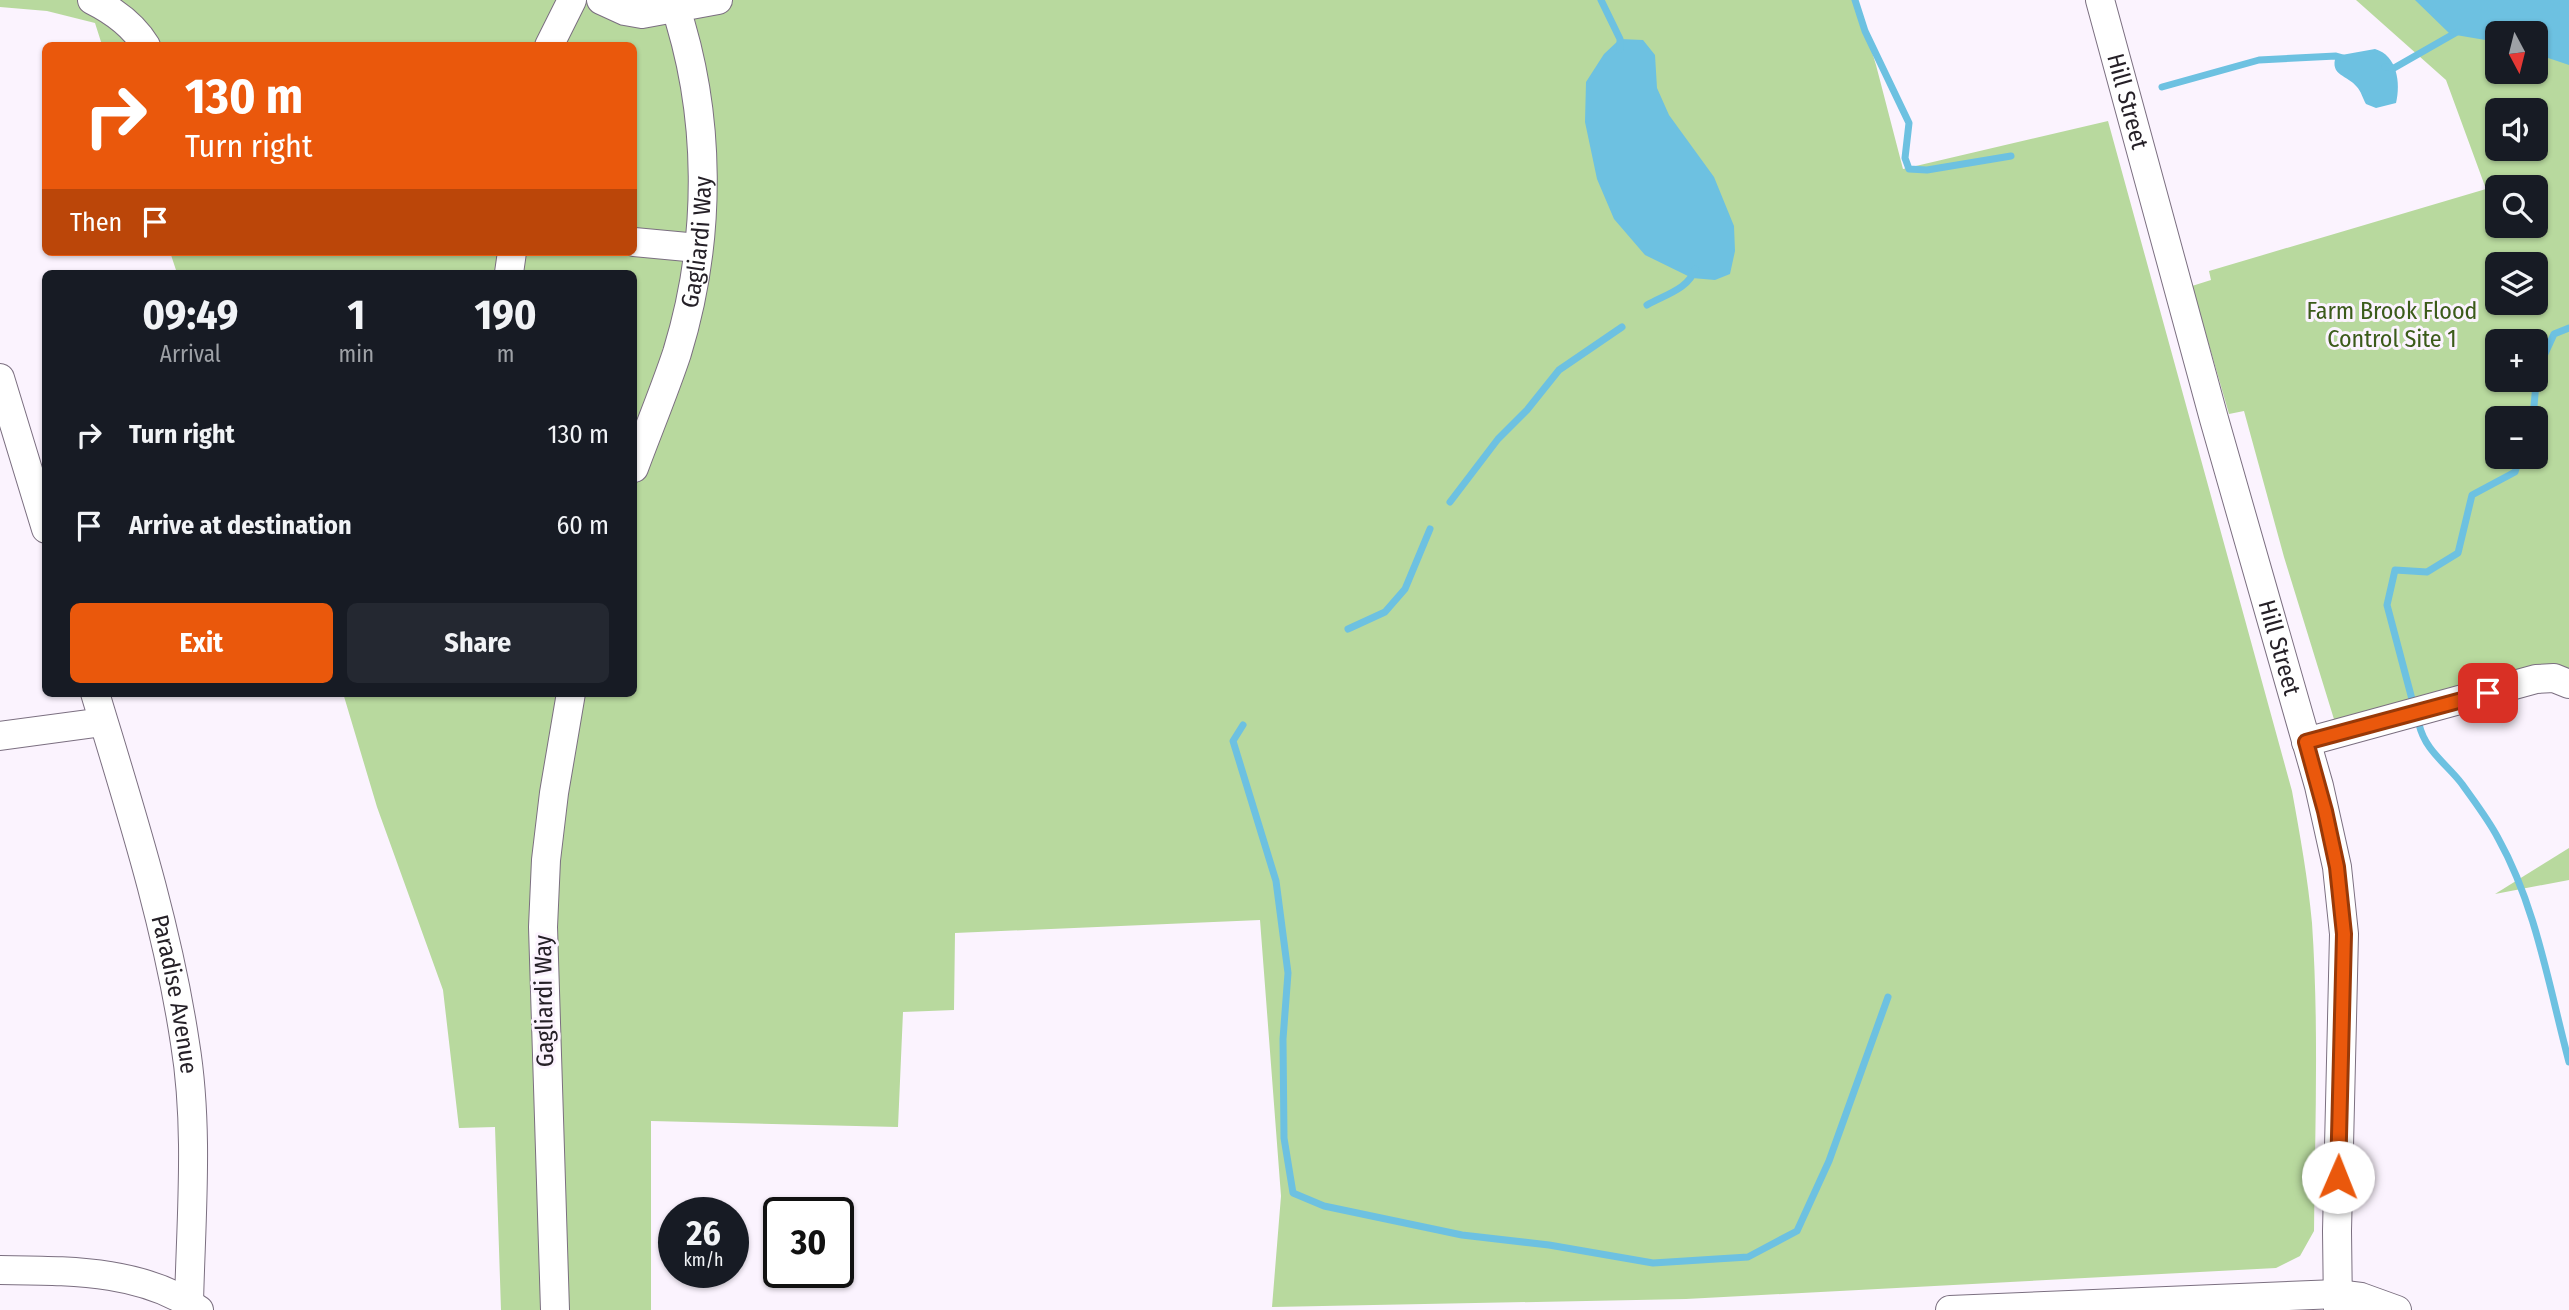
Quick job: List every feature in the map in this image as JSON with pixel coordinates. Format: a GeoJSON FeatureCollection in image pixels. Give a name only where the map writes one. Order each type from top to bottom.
{"type":"FeatureCollection","features":[{"type":"Feature","properties":{"kind":"street"},"geometry":{"type":"LineString","coordinates":[[92,0],[105,6],[140,35],[144,42]]}},
{"type":"Feature","properties":{"kind":"street"},"geometry":{"type":"LineString","coordinates":[[551,42],[572,0]]}},
{"type":"Feature","properties":{"kind":"street"},"geometry":{"type":"LineString","coordinates":[[601,0],[642,15],[674,4],[719,0]]}},
{"type":"Feature","properties":{"kind":"street","name":"Hill Street"},"geometry":{"type":"LineString","coordinates":[[2100,0],[2214,419],[2325,811],[2337,867],[2344,934],[2337,1231],[2338,1302]]}},
{"type":"Feature","properties":{"kind":"street","name":"Gagliardi Way"},"geometry":{"type":"LineString","coordinates":[[637,460],[677,353],[698,248],[704,181],[692,73],[674,4]]}},
{"type":"Feature","properties":{"kind":"street"},"geometry":{"type":"LineString","coordinates":[[637,242],[698,248]]}},
{"type":"Feature","properties":{"kind":"street"},"geometry":{"type":"LineString","coordinates":[[0,378],[42,516]]}},
{"type":"Feature","properties":{"kind":"street"},"geometry":{"type":"LineString","coordinates":[[2306,742],[2536,679],[2564,676]]}},
{"type":"Feature","properties":{"kind":"street","name":"Paradise Avenue"},"geometry":{"type":"LineString","coordinates":[[96,697],[159,909],[186,1044],[193,1135],[194,1306]]}},
{"type":"Feature","properties":{"kind":"street","name":"Gagliardi Way"},"geometry":{"type":"LineString","coordinates":[[555,1310],[543,927],[546,860],[569,697]]}},
{"type":"Feature","properties":{"kind":"street"},"geometry":{"type":"LineString","coordinates":[[0,736],[103,722]]}},
{"type":"Feature","properties":{"kind":"street"},"geometry":{"type":"LineString","coordinates":[[0,1270],[97,1273],[140,1282],[194,1306]]}},
{"type":"Feature","properties":{"kind":"street"},"geometry":{"type":"LineString","coordinates":[[1950,1310],[2338,1302],[2361,1297],[2397,1310]]}},
{"type":"Feature","properties":{"kind":"green space"},"geometry":{"type":"Polygon","coordinates":[[[0,0],[1856,0],[1903,169],[2108,121],[2292,791],[2308,890],[2314,961],[2314,1231],[2300,1256],[2276,1268],[1686,1299],[1272,1307],[1281,1196],[1260,920],[955,933],[954,1010],[903,1012],[898,1127],[651,1121],[651,1310],[501,1310],[495,1127],[459,1128],[443,990],[377,807],[344,697],[637,697],[637,270],[176,270],[171,256],[637,256],[637,42],[101,42],[95,23],[47,11],[0,7],[0,0]]]}},
{"type":"Feature","properties":{"kind":"green space","name":"Farm Brook Flood Control Site 1"},"geometry":{"type":"Polygon","coordinates":[[[2356,0],[2569,0],[2569,680],[2341,742],[2284,557],[2244,411],[2229,414],[2192,286],[2211,280],[2209,271],[2485,189],[2485,238],[2548,238],[2548,175],[2485,175],[2485,186],[2446,80],[2356,0]]]}},
{"type":"Feature","properties":{"kind":"green space"},"geometry":{"type":"Polygon","coordinates":[[[2569,848],[2569,880],[2495,894],[2569,848]]]}},
{"type":"Feature","properties":{"kind":"water"},"geometry":{"type":"Polygon","coordinates":[[[2415,0],[2569,0],[2569,65],[2548,58],[2548,21],[2485,21],[2485,40],[2450,34],[2415,0]]]}},
{"type":"Feature","properties":{"kind":"water"},"geometry":{"type":"Polygon","coordinates":[[[1620,39],[1643,40],[1655,55],[1657,88],[1669,115],[1714,177],[1734,226],[1735,251],[1730,274],[1715,280],[1692,278],[1645,255],[1614,219],[1597,179],[1585,122],[1586,82],[1604,54],[1620,39]]]}},
{"type":"Feature","properties":{"kind":"water"},"geometry":{"type":"Polygon","coordinates":[[[2375,49],[2393,63],[2398,87],[2396,103],[2376,108],[2366,104],[2353,83],[2335,68],[2336,56],[2375,49]]]}},
{"type":"Feature","properties":{"kind":"waterway"},"geometry":{"type":"LineString","coordinates":[[1601,0],[1620,39],[1620,49]]}},
{"type":"Feature","properties":{"kind":"waterway"},"geometry":{"type":"LineString","coordinates":[[1855,0],[1865,31],[1909,123],[1905,158],[1909,169],[1927,170],[2011,156]]}},
{"type":"Feature","properties":{"kind":"waterway"},"geometry":{"type":"LineString","coordinates":[[2385,67],[2394,68],[2457,32]]}},
{"type":"Feature","properties":{"kind":"waterway"},"geometry":{"type":"LineString","coordinates":[[2162,87],[2259,60],[2336,56],[2343,58]]}},
{"type":"Feature","properties":{"kind":"waterway"},"geometry":{"type":"LineString","coordinates":[[1647,305],[1682,287],[1695,269]]}},
{"type":"Feature","properties":{"kind":"waterway"},"geometry":{"type":"LineString","coordinates":[[1450,502],[1498,439],[1527,410],[1559,370],[1622,327]]}},
{"type":"Feature","properties":{"kind":"waterway"},"geometry":{"type":"LineString","coordinates":[[2534,406],[2537,371],[2554,334],[2569,328]]}},
{"type":"Feature","properties":{"kind":"waterway"},"geometry":{"type":"LineString","coordinates":[[2413,703],[2387,605],[2395,570],[2427,572],[2458,553],[2472,495],[2516,469]]}},
{"type":"Feature","properties":{"kind":"waterway"},"geometry":{"type":"LineString","coordinates":[[1348,629],[1385,612],[1405,589],[1430,529]]}},
{"type":"Feature","properties":{"kind":"waterway"},"geometry":{"type":"LineString","coordinates":[[2419,724],[2431,750],[2462,784],[2498,838],[2511,864],[2532,919],[2569,1062]]}},
{"type":"Feature","properties":{"kind":"waterway"},"geometry":{"type":"LineString","coordinates":[[1243,725],[1233,741],[1276,881],[1288,973],[1283,1039],[1284,1138],[1293,1193],[1324,1206],[1462,1235],[1549,1245],[1653,1263],[1748,1257],[1797,1231],[1829,1161],[1888,997]]}},
{"type":"Feature","properties":{"kind":"route"},"geometry":{"type":"LineString","coordinates":[[2338,1177],[2344,934],[2337,867],[2306,742],[2488,693]]}}]}
